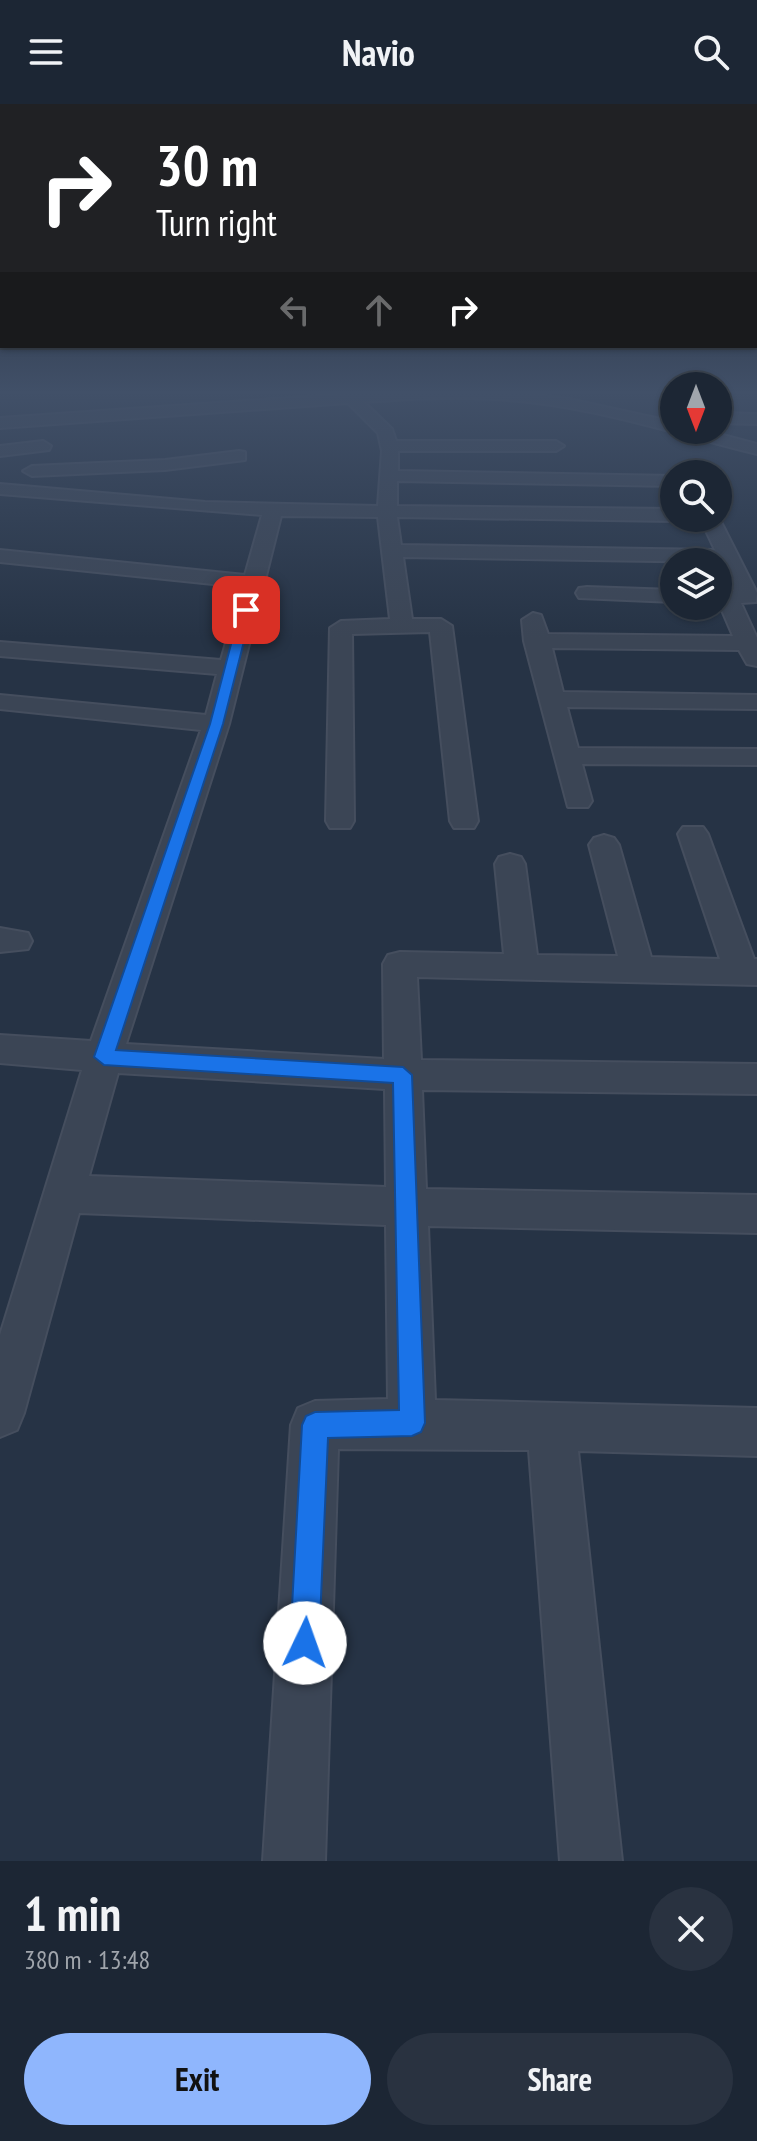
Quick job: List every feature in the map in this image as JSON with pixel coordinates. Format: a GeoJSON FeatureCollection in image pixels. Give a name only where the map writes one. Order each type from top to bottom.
{"type":"FeatureCollection","features":[{"type":"Feature","properties":{"kind":"street"},"geometry":{"type":"LineString","coordinates":[[8,495],[29,474]]}},
{"type":"Feature","properties":{"kind":"street"},"geometry":{"type":"LineString","coordinates":[[402,625],[387,511],[388,476],[660,481]]}},
{"type":"Feature","properties":{"kind":"street"},"geometry":{"type":"LineString","coordinates":[[8,495],[122,497],[228,510],[660,515]]}},
{"type":"Feature","properties":{"kind":"street"},"geometry":{"type":"LineString","coordinates":[[0,1413],[104,1057],[216,724],[273,510]]}},
{"type":"Feature","properties":{"kind":"street"},"geometry":{"type":"LineString","coordinates":[[392,551],[660,555]]}},
{"type":"Feature","properties":{"kind":"street"},"geometry":{"type":"LineString","coordinates":[[0,556],[254,582]]}},
{"type":"Feature","properties":{"kind":"street"},"geometry":{"type":"LineString","coordinates":[[578,801],[535,630],[752,653],[732,572]]}},
{"type":"Feature","properties":{"kind":"street"},"geometry":{"type":"LineString","coordinates":[[587,593],[660,596]]}},
{"type":"Feature","properties":{"kind":"street"},"geometry":{"type":"LineString","coordinates":[[340,821],[341,628],[402,625],[441,626],[464,821]]}},
{"type":"Feature","properties":{"kind":"street"},"geometry":{"type":"LineString","coordinates":[[0,649],[231,668]]}},
{"type":"Feature","properties":{"kind":"street"},"geometry":{"type":"LineString","coordinates":[[551,699],[757,702]]}},
{"type":"Feature","properties":{"kind":"street"},"geometry":{"type":"LineString","coordinates":[[0,702],[216,724]]}},
{"type":"Feature","properties":{"kind":"street"},"geometry":{"type":"LineString","coordinates":[[568,756],[757,757]]}},
{"type":"Feature","properties":{"kind":"street"},"geometry":{"type":"LineString","coordinates":[[412,1423],[400,964],[749,972],[693,834]]}},
{"type":"Feature","properties":{"kind":"street"},"geometry":{"type":"LineString","coordinates":[[604,845],[638,969]]}},
{"type":"Feature","properties":{"kind":"street"},"geometry":{"type":"LineString","coordinates":[[510,864],[522,966]]}},
{"type":"Feature","properties":{"kind":"street"},"geometry":{"type":"LineString","coordinates":[[0,1049],[403,1075],[757,1079]]}},
{"type":"Feature","properties":{"kind":"street"},"geometry":{"type":"LineString","coordinates":[[64,1194],[406,1207],[757,1214]]}},
{"type":"Feature","properties":{"kind":"street"},"geometry":{"type":"LineString","coordinates":[[294,1861],[315,1425],[412,1423],[757,1432]]}},
{"type":"Feature","properties":{"kind":"street"},"geometry":{"type":"LineString","coordinates":[[551,1427],[591,1861]]}},
{"type":"Feature","properties":{"kind":"route"},"geometry":{"type":"LineString","coordinates":[[246,610],[216,724],[104,1057],[403,1075],[412,1423],[315,1425],[305,1643]]}}]}
